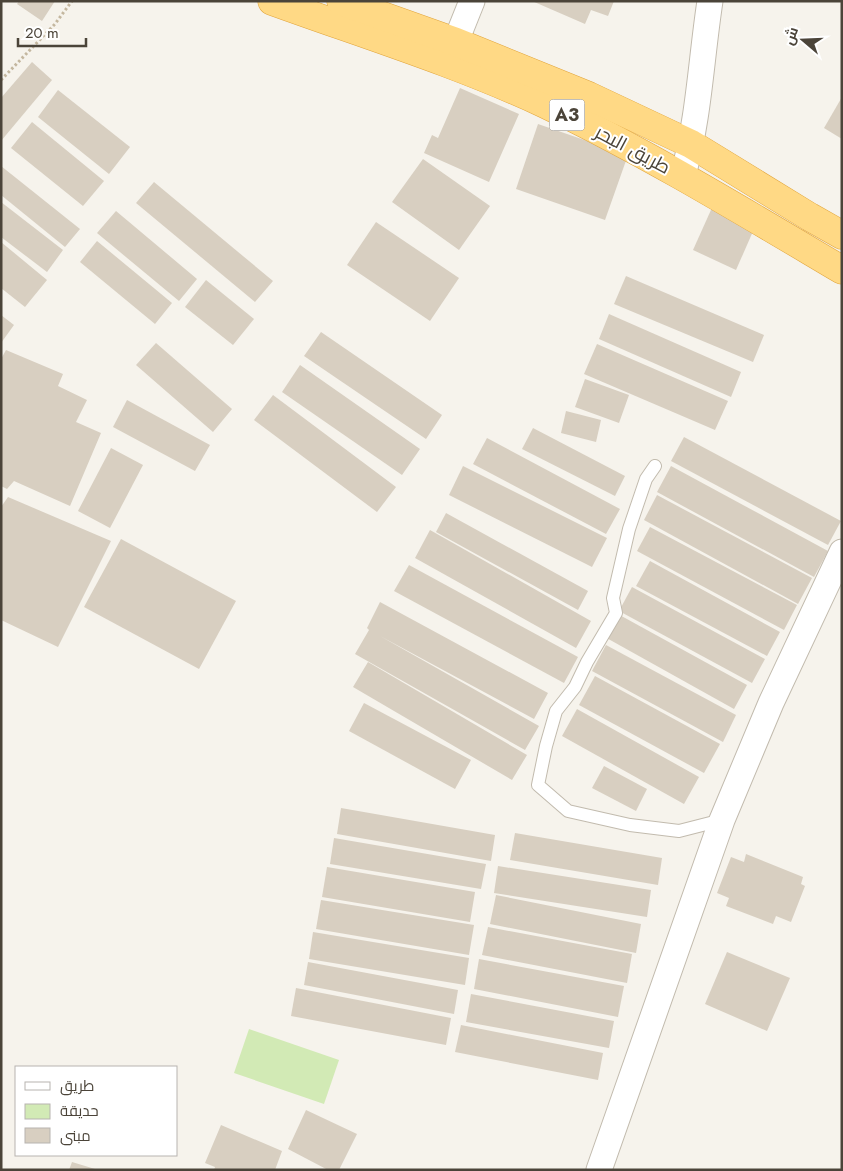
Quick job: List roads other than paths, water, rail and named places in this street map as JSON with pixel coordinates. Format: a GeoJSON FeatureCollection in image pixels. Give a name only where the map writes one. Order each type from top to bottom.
{"type":"FeatureCollection","features":[{"type":"Feature","properties":{"kind":"highway","name":"طريق البحر"},"geometry":{"type":"LineString","coordinates":[[272,1],[452,53],[589,96],[692,144],[842,235]]}},
{"type":"Feature","properties":{"kind":"highway","name":"طريق البحر"},"geometry":{"type":"LineString","coordinates":[[341,1],[452,53],[542,103],[599,130],[682,175],[842,270]]}},
{"type":"Feature","properties":{"kind":"street"},"geometry":{"type":"LineString","coordinates":[[452,53],[472,1]]}},
{"type":"Feature","properties":{"kind":"street"},"geometry":{"type":"LineString","coordinates":[[682,175],[692,144],[710,1]]}},
{"type":"Feature","properties":{"kind":"street"},"geometry":{"type":"LineString","coordinates":[[599,1170],[722,820],[771,703],[842,552]]}},
{"type":"Feature","properties":{"kind":"lane"},"geometry":{"type":"LineString","coordinates":[[655,466],[646,479],[629,529],[613,598],[616,613],[587,662],[575,687],[556,711],[538,785],[568,811],[630,825],[679,831],[722,820]]}}]}
